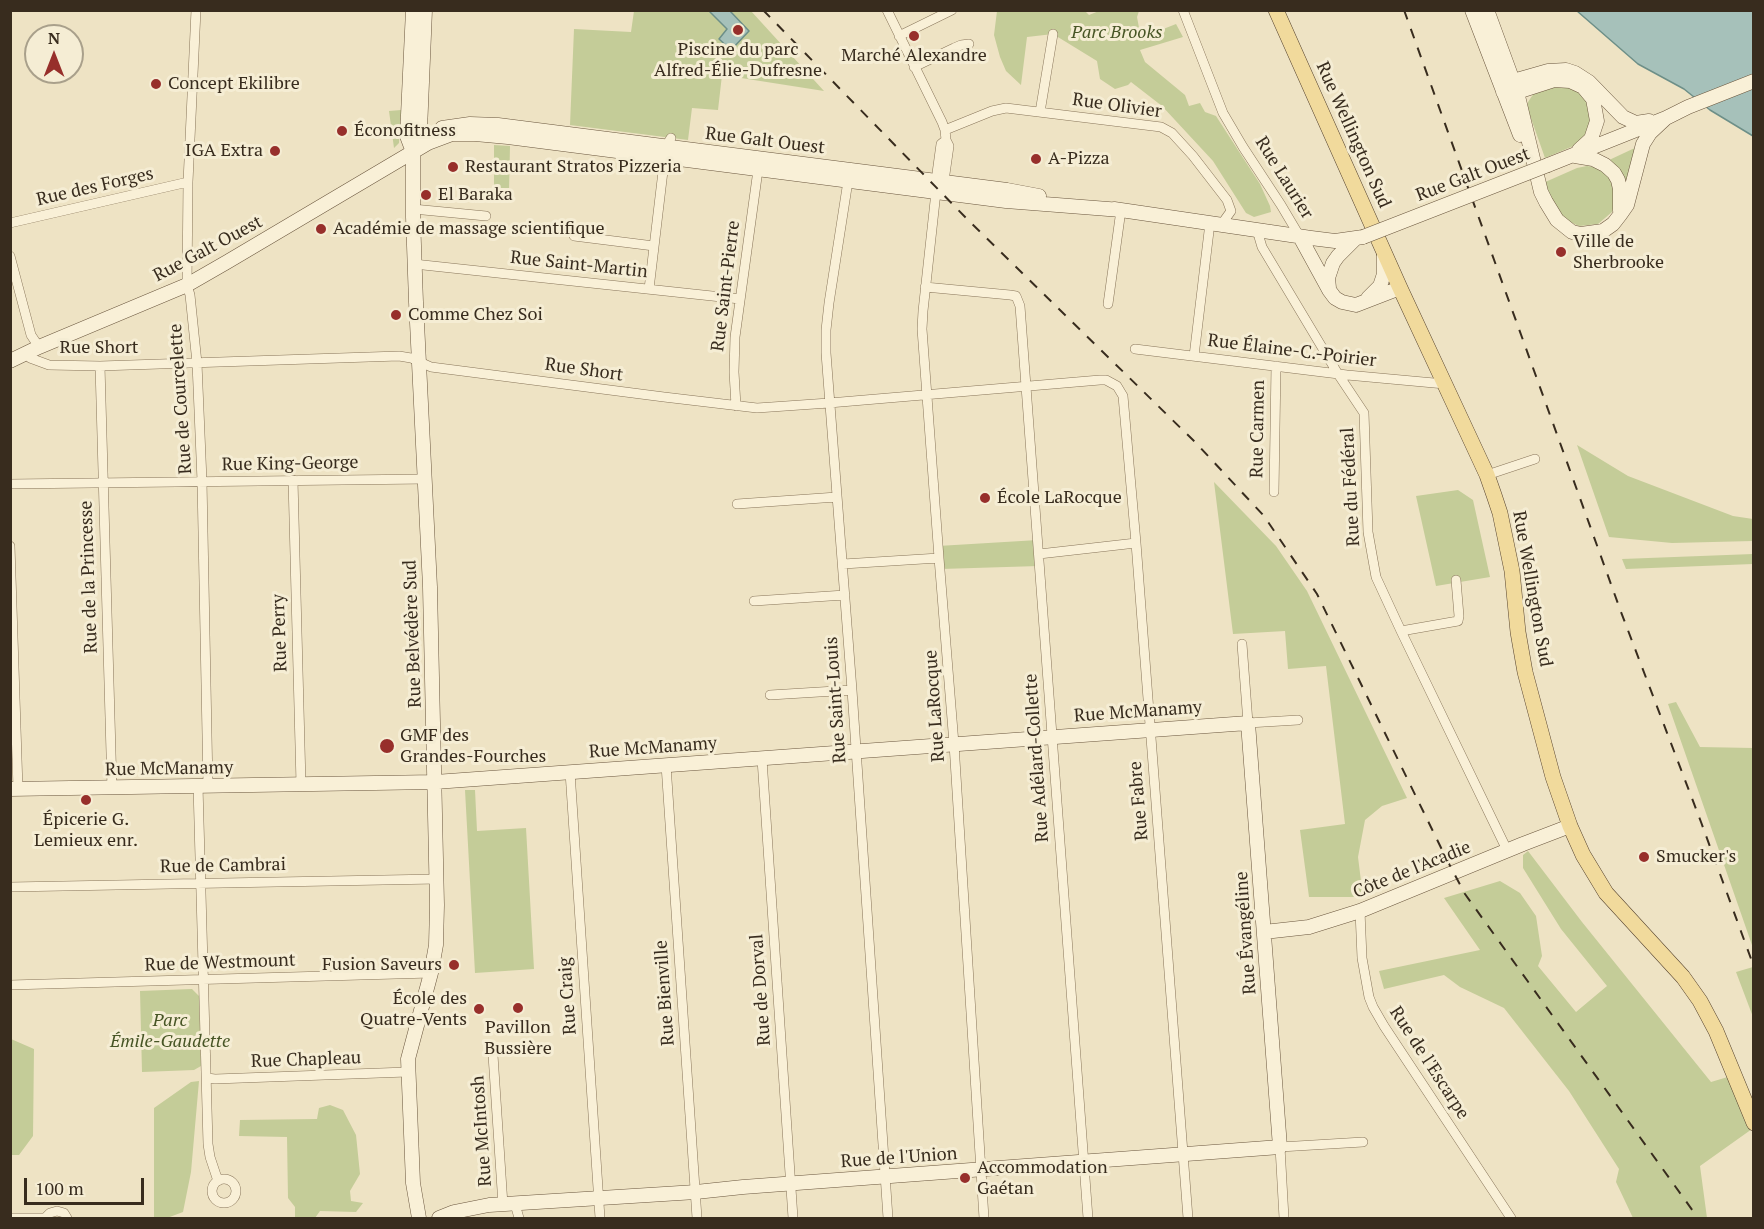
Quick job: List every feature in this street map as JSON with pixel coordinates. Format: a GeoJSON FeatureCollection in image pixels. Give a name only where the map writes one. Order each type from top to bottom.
{"type":"FeatureCollection","features":[{"type":"Feature","properties":{"kind":"main road","name":"Rue Wellington Sud"},"geometry":{"type":"LineString","coordinates":[[1276,10],[1400,288],[1487,475],[1500,513],[1509,554],[1515,590],[1518,632],[1526,672],[1553,777],[1570,826],[1592,870],[1610,898],[1683,977],[1700,1001],[1716,1031],[1754,1124]]}},
{"type":"Feature","properties":{"kind":"street","name":"Rue de Courcelette"},"geometry":{"type":"LineString","coordinates":[[196,10],[188,182],[187,285],[197,363],[202,481],[201,883],[208,1144],[218,1181]]}},
{"type":"Feature","properties":{"kind":"street","name":"Rue Belvédère Sud"},"geometry":{"type":"LineString","coordinates":[[412,10],[407,136],[413,152]]}},
{"type":"Feature","properties":{"kind":"street","name":"Rue Belvédère Sud"},"geometry":{"type":"LineString","coordinates":[[419,1218],[413,1183],[407,1072],[410,1047],[431,973],[436,945],[437,879],[430,587],[413,209],[413,152],[420,130],[424,10]]}},
{"type":"Feature","properties":{"kind":"street"},"geometry":{"type":"LineString","coordinates":[[887,10],[946,135]]}},
{"type":"Feature","properties":{"kind":"street"},"geometry":{"type":"LineString","coordinates":[[899,36],[952,10]]}},
{"type":"Feature","properties":{"kind":"street","name":"Rue Laurier"},"geometry":{"type":"LineString","coordinates":[[1184,10],[1223,113],[1281,205],[1329,290]]}},
{"type":"Feature","properties":{"kind":"street"},"geometry":{"type":"LineString","coordinates":[[1472,10],[1511,88]]}},
{"type":"Feature","properties":{"kind":"street"},"geometry":{"type":"LineString","coordinates":[[1487,10],[1536,177],[1545,202],[1565,227],[1581,234],[1603,231],[1613,224],[1627,205],[1643,144],[1666,118]]}},
{"type":"Feature","properties":{"kind":"street"},"geometry":{"type":"LineString","coordinates":[[1040,112],[1053,34]]}},
{"type":"Feature","properties":{"kind":"street"},"geometry":{"type":"LineString","coordinates":[[914,67],[961,45],[969,44]]}},
{"type":"Feature","properties":{"kind":"street"},"geometry":{"type":"LineString","coordinates":[[1511,88],[1548,71],[1566,70],[1589,82],[1616,111],[1629,120],[1636,123],[1666,118]]}},
{"type":"Feature","properties":{"kind":"street"},"geometry":{"type":"LineString","coordinates":[[1511,88],[1563,80],[1577,84],[1589,93],[1596,108],[1595,129],[1591,139],[1573,156]]}},
{"type":"Feature","properties":{"kind":"street","name":"Rue Galt Ouest"},"geometry":{"type":"LineString","coordinates":[[667,147],[758,170],[848,181],[1007,190],[1121,210],[1335,241],[1359,238],[1573,156],[1754,81]]}},
{"type":"Feature","properties":{"kind":"street","name":"Rue Olivier"},"geometry":{"type":"LineString","coordinates":[[946,135],[992,111],[1006,108],[1161,128],[1172,133],[1193,156],[1230,205],[1229,215],[1215,224]]}},
{"type":"Feature","properties":{"kind":"street","name":"Rue Galt Ouest"},"geometry":{"type":"LineString","coordinates":[[10,361],[187,285],[435,139],[452,135],[667,147],[938,187]]}},
{"type":"Feature","properties":{"kind":"street","name":"Rue LaRocque"},"geometry":{"type":"LineString","coordinates":[[946,135],[950,146],[945,174],[938,187],[922,329],[954,744],[984,1218]]}},
{"type":"Feature","properties":{"kind":"street"},"geometry":{"type":"LineString","coordinates":[[649,289],[667,147]]}},
{"type":"Feature","properties":{"kind":"street"},"geometry":{"type":"LineString","coordinates":[[1573,156],[1593,159],[1614,173],[1620,189],[1620,215]]}},
{"type":"Feature","properties":{"kind":"street","name":"Rue Saint-Pierre"},"geometry":{"type":"LineString","coordinates":[[736,406],[735,337],[758,170]]}},
{"type":"Feature","properties":{"kind":"street","name":"Rue Saint-Louis"},"geometry":{"type":"LineString","coordinates":[[848,181],[826,330],[829,404],[843,564],[888,1218]]}},
{"type":"Feature","properties":{"kind":"street","name":"Rue des Forges"},"geometry":{"type":"LineString","coordinates":[[10,223],[188,182]]}},
{"type":"Feature","properties":{"kind":"street"},"geometry":{"type":"LineString","coordinates":[[413,209],[486,216]]}},
{"type":"Feature","properties":{"kind":"street"},"geometry":{"type":"LineString","coordinates":[[1108,304],[1121,210]]}},
{"type":"Feature","properties":{"kind":"street"},"geometry":{"type":"LineString","coordinates":[[1194,356],[1215,224]]}},
{"type":"Feature","properties":{"kind":"street","name":"Rue du Fédéral"},"geometry":{"type":"LineString","coordinates":[[1257,230],[1262,247],[1364,413],[1368,532],[1377,577],[1507,850]]}},
{"type":"Feature","properties":{"kind":"street"},"geometry":{"type":"LineString","coordinates":[[574,236],[654,246]]}},
{"type":"Feature","properties":{"kind":"street"},"geometry":{"type":"LineString","coordinates":[[1359,238],[1333,263],[1328,278],[1329,290],[1335,298],[1342,303],[1356,305],[1400,288]]}},
{"type":"Feature","properties":{"kind":"street"},"geometry":{"type":"LineString","coordinates":[[1362,303],[1380,286],[1384,274],[1384,252]]}},
{"type":"Feature","properties":{"kind":"street"},"geometry":{"type":"LineString","coordinates":[[10,256],[35,349]]}},
{"type":"Feature","properties":{"kind":"street","name":"Rue Saint-Martin"},"geometry":{"type":"LineString","coordinates":[[414,264],[740,299]]}},
{"type":"Feature","properties":{"kind":"street","name":"Rue Adélard-Collette"},"geometry":{"type":"LineString","coordinates":[[925,287],[1016,297],[1020,306],[1089,1218]]}},
{"type":"Feature","properties":{"kind":"street","name":"Rue Short"},"geometry":{"type":"LineString","coordinates":[[49,365],[35,349],[30,358],[49,365],[100,366],[399,356],[431,367],[757,408],[829,404],[1100,380],[1114,384]]}},
{"type":"Feature","properties":{"kind":"street","name":"Rue Élaine-C.-Poirier"},"geometry":{"type":"LineString","coordinates":[[1135,349],[1338,374],[1445,384]]}},
{"type":"Feature","properties":{"kind":"street","name":"Rue de la Princesse"},"geometry":{"type":"LineString","coordinates":[[100,366],[112,788]]}},
{"type":"Feature","properties":{"kind":"street","name":"Rue Carmen"},"geometry":{"type":"LineString","coordinates":[[1274,492],[1276,366]]}},
{"type":"Feature","properties":{"kind":"street","name":"Rue Fabre"},"geometry":{"type":"LineString","coordinates":[[1114,384],[1121,390],[1123,396],[1188,1218]]}},
{"type":"Feature","properties":{"kind":"street"},"geometry":{"type":"LineString","coordinates":[[1487,475],[1535,459]]}},
{"type":"Feature","properties":{"kind":"street","name":"Rue King-George"},"geometry":{"type":"LineString","coordinates":[[10,484],[426,479]]}},
{"type":"Feature","properties":{"kind":"street","name":"Rue Perry"},"geometry":{"type":"LineString","coordinates":[[293,480],[301,784]]}},
{"type":"Feature","properties":{"kind":"street"},"geometry":{"type":"LineString","coordinates":[[737,504],[837,496]]}},
{"type":"Feature","properties":{"kind":"street"},"geometry":{"type":"LineString","coordinates":[[1039,554],[1136,543]]}},
{"type":"Feature","properties":{"kind":"street"},"geometry":{"type":"LineString","coordinates":[[10,546],[14,789]]}},
{"type":"Feature","properties":{"kind":"street"},"geometry":{"type":"LineString","coordinates":[[843,564],[939,558]]}},
{"type":"Feature","properties":{"kind":"street"},"geometry":{"type":"LineString","coordinates":[[1401,631],[1458,621],[1460,616],[1456,580]]}},
{"type":"Feature","properties":{"kind":"street"},"geometry":{"type":"LineString","coordinates":[[754,601],[845,595]]}},
{"type":"Feature","properties":{"kind":"street","name":"Rue Évangéline"},"geometry":{"type":"LineString","coordinates":[[1242,644],[1284,1218]]}},
{"type":"Feature","properties":{"kind":"street"},"geometry":{"type":"LineString","coordinates":[[770,695],[852,690]]}},
{"type":"Feature","properties":{"kind":"street","name":"Rue McManamy"},"geometry":{"type":"LineString","coordinates":[[14,789],[435,782],[1298,720]]}},
{"type":"Feature","properties":{"kind":"street","name":"Rue de Dorval"},"geometry":{"type":"LineString","coordinates":[[762,759],[793,1218]]}},
{"type":"Feature","properties":{"kind":"street","name":"Rue Bienville"},"geometry":{"type":"LineString","coordinates":[[666,765],[697,1218]]}},
{"type":"Feature","properties":{"kind":"street","name":"Rue Craig"},"geometry":{"type":"LineString","coordinates":[[570,772],[600,1218]]}},
{"type":"Feature","properties":{"kind":"street","name":"Côte de l'Acadie"},"geometry":{"type":"LineString","coordinates":[[1264,932],[1309,927],[1360,911],[1570,826]]}},
{"type":"Feature","properties":{"kind":"street","name":"Rue de Cambrai"},"geometry":{"type":"LineString","coordinates":[[10,887],[437,879]]}},
{"type":"Feature","properties":{"kind":"street","name":"Rue de l'Escarpe"},"geometry":{"type":"LineString","coordinates":[[1360,911],[1362,958],[1373,1007],[1510,1218]]}},
{"type":"Feature","properties":{"kind":"street","name":"Rue de Westmount"},"geometry":{"type":"LineString","coordinates":[[10,985],[431,973]]}},
{"type":"Feature","properties":{"kind":"street","name":"Rue McIntosh"},"geometry":{"type":"LineString","coordinates":[[493,1054],[509,1204],[519,1218]]}},
{"type":"Feature","properties":{"kind":"street","name":"Rue Chapleau"},"geometry":{"type":"LineString","coordinates":[[207,1078],[407,1072]]}},
{"type":"Feature","properties":{"kind":"street","name":"Rue de l'Union"},"geometry":{"type":"LineString","coordinates":[[438,1218],[468,1209],[509,1204],[1363,1142]]}},
{"type":"Feature","properties":{"kind":"street"},"geometry":{"type":"LineString","coordinates":[[10,1218],[46,1218],[50,1213],[57,1211],[64,1213],[67,1218]]}},
{"type":"Feature","properties":{"kind":"green space"},"geometry":{"type":"Polygon","coordinates":[[[634,11],[751,11],[824,91],[722,75],[718,110],[692,108],[688,140],[570,125],[574,29],[631,32],[634,11]]]}},
{"type":"Feature","properties":{"kind":"green space","name":"Parc Brooks"},"geometry":{"type":"Polygon","coordinates":[[[997,11],[1085,11],[1089,15],[1099,11],[1139,11],[1137,17],[1143,37],[1176,24],[1183,37],[1140,50],[1145,62],[1185,95],[1189,106],[1200,103],[1205,112],[1216,116],[1260,184],[1271,212],[1254,217],[1246,213],[1213,161],[1162,106],[1131,82],[1115,89],[1100,79],[1097,61],[1053,34],[1027,37],[1021,85],[1006,71],[1000,57],[994,35],[997,11]]]}},
{"type":"Feature","properties":{"kind":"green space"},"geometry":{"type":"Polygon","coordinates":[[[1562,85],[1577,90],[1592,104],[1590,131],[1578,144],[1545,158],[1527,107],[1528,102],[1534,93],[1562,85]]]}},
{"type":"Feature","properties":{"kind":"green space"},"geometry":{"type":"Polygon","coordinates":[[[401,110],[399,143],[394,148],[389,111],[401,110]]]}},
{"type":"Feature","properties":{"kind":"green space"},"geometry":{"type":"Polygon","coordinates":[[[494,145],[510,146],[509,191],[507,188],[494,188],[494,145]]]}},
{"type":"Feature","properties":{"kind":"green space"},"geometry":{"type":"Polygon","coordinates":[[[1639,146],[1629,186],[1623,176],[1607,161],[1639,146]]]}},
{"type":"Feature","properties":{"kind":"green space"},"geometry":{"type":"Polygon","coordinates":[[[1587,166],[1603,169],[1615,181],[1614,205],[1612,212],[1598,224],[1579,226],[1566,220],[1557,211],[1543,183],[1587,166]]]}},
{"type":"Feature","properties":{"kind":"green space"},"geometry":{"type":"Polygon","coordinates":[[[1577,445],[1628,476],[1733,516],[1753,519],[1753,541],[1672,543],[1609,537],[1577,445]]]}},
{"type":"Feature","properties":{"kind":"green space"},"geometry":{"type":"Polygon","coordinates":[[[1214,482],[1276,546],[1307,591],[1407,798],[1382,806],[1365,820],[1358,857],[1363,897],[1309,897],[1300,830],[1345,824],[1326,666],[1288,669],[1285,631],[1233,634],[1214,482]]]}},
{"type":"Feature","properties":{"kind":"green space"},"geometry":{"type":"Polygon","coordinates":[[[1458,490],[1473,500],[1490,577],[1436,586],[1416,496],[1458,490]]]}},
{"type":"Feature","properties":{"kind":"green space"},"geometry":{"type":"Polygon","coordinates":[[[1038,540],[1039,566],[941,569],[938,546],[1038,540]]]}},
{"type":"Feature","properties":{"kind":"green space"},"geometry":{"type":"Polygon","coordinates":[[[1753,554],[1753,564],[1626,569],[1622,559],[1753,554]]]}},
{"type":"Feature","properties":{"kind":"green space"},"geometry":{"type":"Polygon","coordinates":[[[1676,702],[1700,747],[1753,748],[1753,948],[1668,704],[1676,702]]]}},
{"type":"Feature","properties":{"kind":"green space"},"geometry":{"type":"Polygon","coordinates":[[[465,790],[475,790],[477,831],[526,828],[534,969],[475,973],[465,790]]]}},
{"type":"Feature","properties":{"kind":"green space"},"geometry":{"type":"Polygon","coordinates":[[[1528,851],[1711,1082],[1731,1076],[1752,1129],[1700,1166],[1707,1218],[1633,1218],[1616,1182],[1619,1169],[1569,1091],[1504,1008],[1460,987],[1444,975],[1384,989],[1379,971],[1480,950],[1444,898],[1500,881],[1520,893],[1536,916],[1542,956],[1538,966],[1576,1012],[1607,986],[1561,929],[1523,868],[1523,855],[1528,851]]]}},
{"type":"Feature","properties":{"kind":"green space"},"geometry":{"type":"Polygon","coordinates":[[[1754,967],[1753,1017],[1736,972],[1754,967]]]}},
{"type":"Feature","properties":{"kind":"green space","name":"Parc Émile-Gaudette"},"geometry":{"type":"Polygon","coordinates":[[[192,989],[199,996],[201,1066],[194,1070],[142,1072],[140,991],[192,989]]]}},
{"type":"Feature","properties":{"kind":"green space"},"geometry":{"type":"Polygon","coordinates":[[[11,1039],[34,1049],[33,1136],[19,1155],[11,1155],[11,1039]]]}},
{"type":"Feature","properties":{"kind":"green space"},"geometry":{"type":"Polygon","coordinates":[[[199,1081],[191,1172],[183,1212],[167,1218],[154,1218],[154,1108],[191,1082],[199,1081]]]}},
{"type":"Feature","properties":{"kind":"green space"},"geometry":{"type":"Polygon","coordinates":[[[330,1105],[343,1110],[356,1135],[360,1174],[350,1191],[351,1201],[363,1203],[356,1212],[320,1211],[315,1218],[295,1218],[295,1207],[288,1198],[287,1137],[239,1136],[240,1120],[317,1119],[319,1108],[330,1105]]]}},
{"type":"Feature","properties":{"kind":"water","name":"Piscine du parc Alfred-Élie-Dufresne"},"geometry":{"type":"Polygon","coordinates":[[[709,11],[730,11],[749,31],[731,50],[719,39],[727,29],[709,11]]]}},
{"type":"Feature","properties":{"kind":"water"},"geometry":{"type":"Polygon","coordinates":[[[1577,11],[1753,11],[1753,136],[1710,110],[1684,89],[1638,64],[1577,11]]]}},
{"type":"Feature","properties":{"kind":"railway"},"geometry":{"type":"LineString","coordinates":[[763,10],[970,222],[1196,443],[1264,516],[1317,594],[1465,894],[1698,1218]]}},
{"type":"Feature","properties":{"kind":"railway"},"geometry":{"type":"LineString","coordinates":[[1404,10],[1621,612],[1754,967]]}},
{"type":"Feature","properties":{"kind":"place","name":"Piscine du parc Alfred-Élie-Dufresne"},"geometry":{"type":"Point","coordinates":[738,30]}},
{"type":"Feature","properties":{"kind":"place","name":"Marché Alexandre"},"geometry":{"type":"Point","coordinates":[914,36]}},
{"type":"Feature","properties":{"kind":"place","name":"Concept Ekilibre"},"geometry":{"type":"Point","coordinates":[156,84]}},
{"type":"Feature","properties":{"kind":"place","name":"Éconofitness"},"geometry":{"type":"Point","coordinates":[342,131]}},
{"type":"Feature","properties":{"kind":"place","name":"IGA Extra"},"geometry":{"type":"Point","coordinates":[275,151]}},
{"type":"Feature","properties":{"kind":"place","name":"A-Pizza"},"geometry":{"type":"Point","coordinates":[1036,159]}},
{"type":"Feature","properties":{"kind":"place","name":"Restaurant Stratos Pizzeria"},"geometry":{"type":"Point","coordinates":[453,167]}},
{"type":"Feature","properties":{"kind":"place","name":"El Baraka"},"geometry":{"type":"Point","coordinates":[426,195]}},
{"type":"Feature","properties":{"kind":"place","name":"Académie de massage scientifique"},"geometry":{"type":"Point","coordinates":[321,229]}},
{"type":"Feature","properties":{"kind":"place","name":"Ville de Sherbrooke"},"geometry":{"type":"Point","coordinates":[1561,252]}},
{"type":"Feature","properties":{"kind":"place","name":"Comme Chez Soi"},"geometry":{"type":"Point","coordinates":[396,315]}},
{"type":"Feature","properties":{"kind":"place","name":"École LaRocque"},"geometry":{"type":"Point","coordinates":[985,498]}},
{"type":"Feature","properties":{"kind":"place","name":"GMF des Grandes-Fourches"},"geometry":{"type":"Point","coordinates":[387,746]}},
{"type":"Feature","properties":{"kind":"place","name":"Épicerie G. Lemieux enr."},"geometry":{"type":"Point","coordinates":[86,800]}},
{"type":"Feature","properties":{"kind":"place","name":"Smucker's"},"geometry":{"type":"Point","coordinates":[1644,857]}},
{"type":"Feature","properties":{"kind":"place","name":"Fusion Saveurs"},"geometry":{"type":"Point","coordinates":[454,965]}},
{"type":"Feature","properties":{"kind":"place","name":"Pavillon Bussière"},"geometry":{"type":"Point","coordinates":[518,1008]}},
{"type":"Feature","properties":{"kind":"place","name":"École des Quatre-Vents"},"geometry":{"type":"Point","coordinates":[479,1009]}},
{"type":"Feature","properties":{"kind":"place","name":"Accommodation Gaétan"},"geometry":{"type":"Point","coordinates":[965,1178]}}]}
